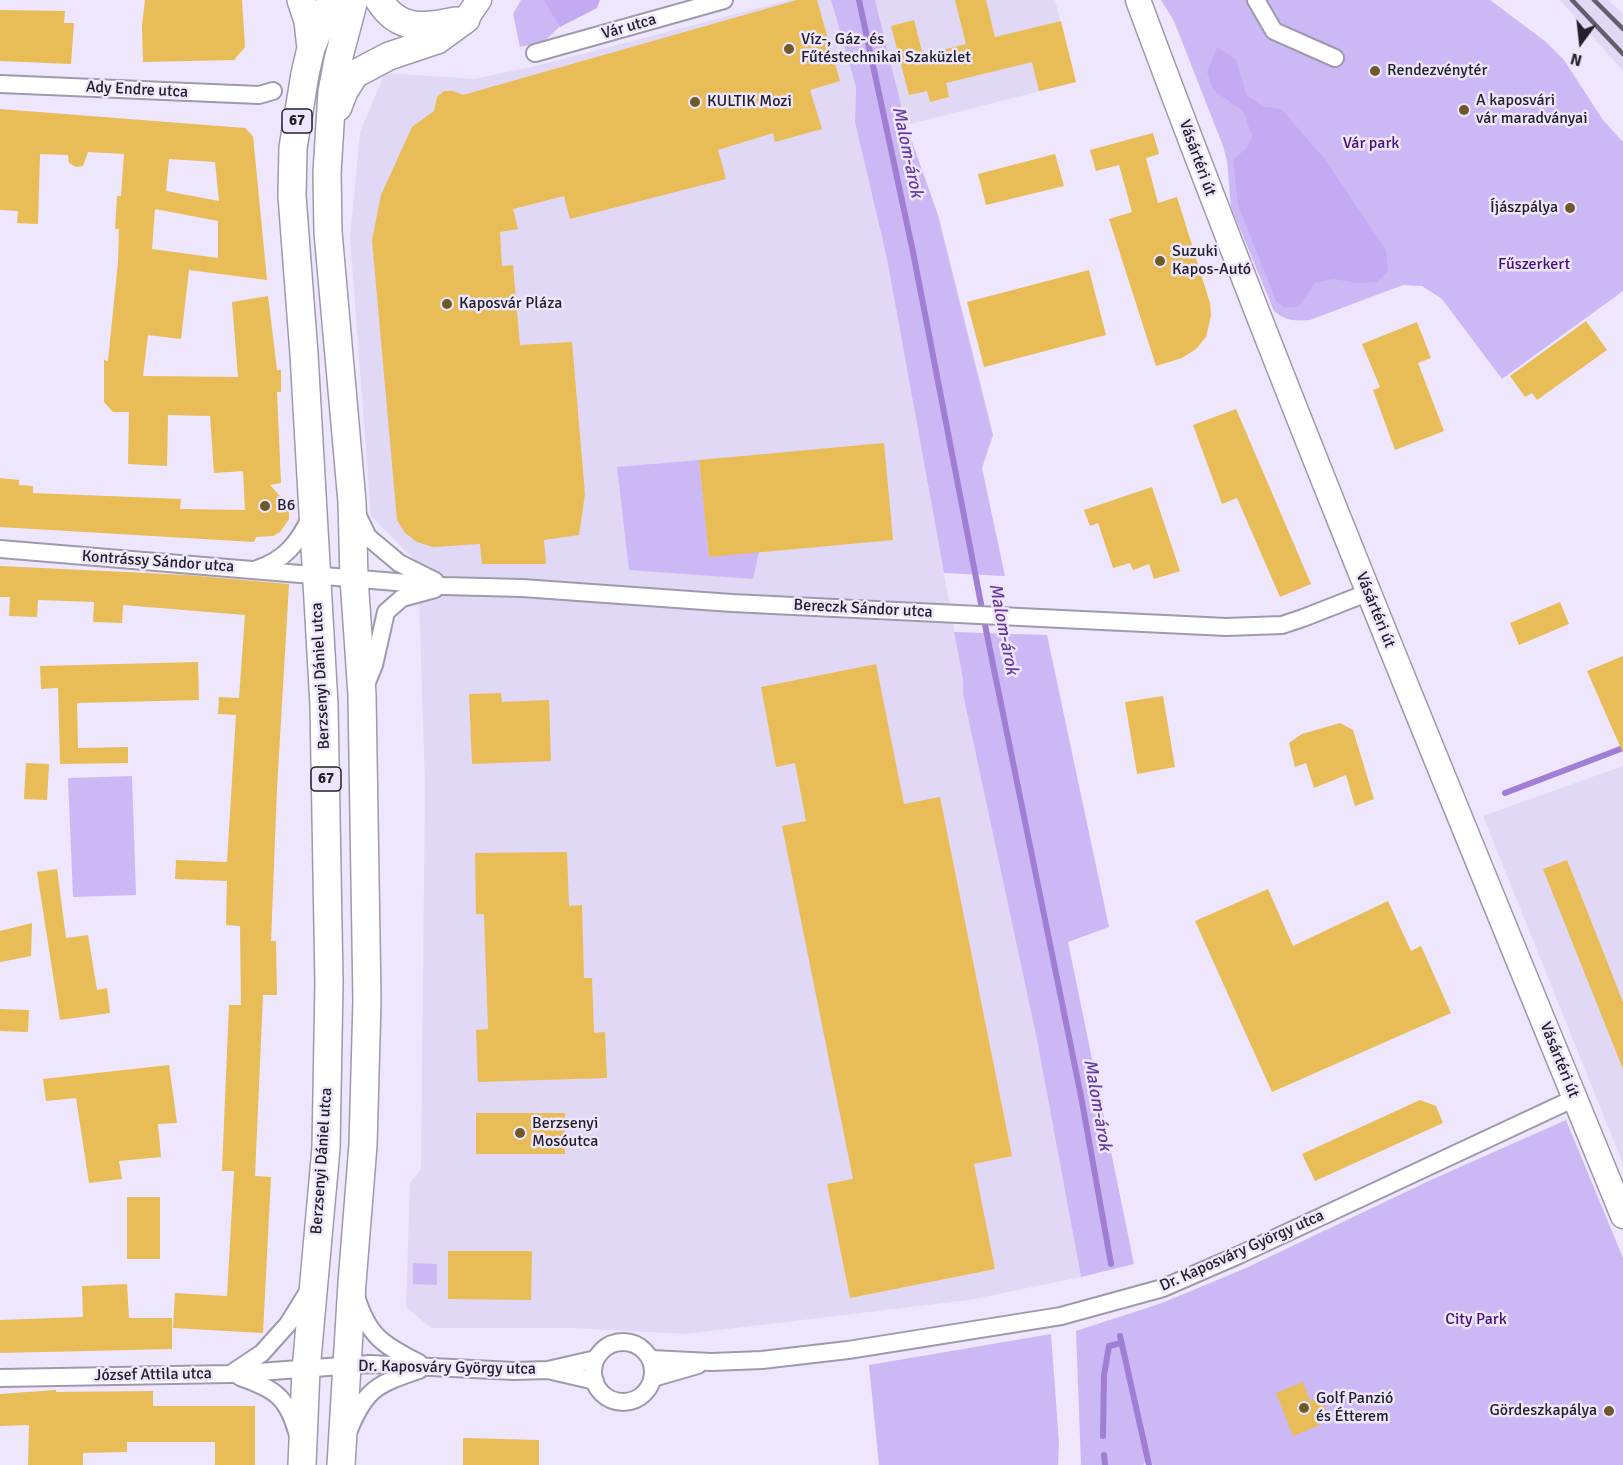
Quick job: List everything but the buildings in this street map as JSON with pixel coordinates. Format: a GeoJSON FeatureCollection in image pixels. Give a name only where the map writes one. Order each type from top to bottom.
{"type":"FeatureCollection","features":[{"type":"Feature","properties":{"kind":"main road"},"geometry":{"type":"LineString","coordinates":[[301,0],[308,21],[311,48]]}},
{"type":"Feature","properties":{"kind":"main road","name":"Berzsenyi Dániel utca"},"geometry":{"type":"LineString","coordinates":[[302,1457],[306,1370],[326,1148],[329,983],[324,705],[292,195],[293,148],[305,74],[311,48],[332,0]]}},
{"type":"Feature","properties":{"kind":"main road","name":"67"},"geometry":{"type":"LineString","coordinates":[[341,1457],[367,1070],[365,785],[352,502],[327,232],[329,131],[333,92],[338,60],[354,0]]}},
{"type":"Feature","properties":{"kind":"main road"},"geometry":{"type":"LineString","coordinates":[[379,0],[393,17],[407,24],[420,26],[473,10]]}},
{"type":"Feature","properties":{"kind":"main road"},"geometry":{"type":"LineString","coordinates":[[329,131],[344,91],[355,74],[389,56],[437,40],[473,10]]}},
{"type":"Feature","properties":{"kind":"street","name":"Vár utca"},"geometry":{"type":"LineString","coordinates":[[535,53],[723,0]]}},
{"type":"Feature","properties":{"kind":"street","name":"Vásártéri út"},"geometry":{"type":"LineString","coordinates":[[1138,0],[1217,212],[1367,593],[1623,1216]]}},
{"type":"Feature","properties":{"kind":"street"},"geometry":{"type":"LineString","coordinates":[[1256,0],[1274,31],[1335,58]]}},
{"type":"Feature","properties":{"kind":"street","name":"Ady Endre utca"},"geometry":{"type":"LineString","coordinates":[[0,84],[251,95],[273,91]]}},
{"type":"Feature","properties":{"kind":"street"},"geometry":{"type":"LineString","coordinates":[[352,502],[368,537],[399,563],[444,586]]}},
{"type":"Feature","properties":{"kind":"street"},"geometry":{"type":"LineString","coordinates":[[256,569],[278,560],[296,544],[313,510]]}},
{"type":"Feature","properties":{"kind":"street","name":"Kontrássy Sándor utca"},"geometry":{"type":"LineString","coordinates":[[0,549],[354,578]]}},
{"type":"Feature","properties":{"kind":"street","name":"Bereczk Sándor utca"},"geometry":{"type":"LineString","coordinates":[[354,578],[444,586],[522,588],[720,602],[1226,627],[1282,625],[1367,593]]}},
{"type":"Feature","properties":{"kind":"street"},"geometry":{"type":"LineString","coordinates":[[362,695],[374,665],[386,612],[402,598],[444,586]]}},
{"type":"Feature","properties":{"kind":"street","name":"Dr. Kaposváry György utca"},"geometry":{"type":"LineString","coordinates":[[651,1359],[711,1362],[762,1360],[848,1350],[1050,1318],[1162,1288],[1239,1255],[1575,1098]]}},
{"type":"Feature","properties":{"kind":"street"},"geometry":{"type":"LineString","coordinates":[[230,1374],[262,1353],[288,1324],[314,1282]]}},
{"type":"Feature","properties":{"kind":"street"},"geometry":{"type":"LineString","coordinates":[[352,1283],[360,1310],[372,1332],[388,1347],[428,1367]]}},
{"type":"Feature","properties":{"kind":"street"},"geometry":{"type":"LineString","coordinates":[[622,1342],[634,1344],[642,1348],[651,1359],[652,1378],[645,1393],[637,1399],[622,1402],[606,1397],[599,1390],[595,1381],[594,1367],[596,1359],[607,1346],[622,1342]]}},
{"type":"Feature","properties":{"kind":"street","name":"Dr. Kaposváry György utca"},"geometry":{"type":"LineString","coordinates":[[548,1370],[596,1359]]}},
{"type":"Feature","properties":{"kind":"street","name":"Dr. Kaposváry György utca"},"geometry":{"type":"LineString","coordinates":[[652,1378],[711,1362]]}},
{"type":"Feature","properties":{"kind":"street","name":"Dr. Kaposváry György utca"},"geometry":{"type":"LineString","coordinates":[[306,1370],[370,1364],[548,1370],[595,1381]]}},
{"type":"Feature","properties":{"kind":"street"},"geometry":{"type":"LineString","coordinates":[[341,1457],[355,1414],[368,1393],[385,1381],[428,1367]]}},
{"type":"Feature","properties":{"kind":"street","name":"József Attila utca"},"geometry":{"type":"LineString","coordinates":[[0,1378],[230,1374],[306,1370]]}},
{"type":"Feature","properties":{"kind":"street"},"geometry":{"type":"LineString","coordinates":[[230,1374],[261,1385],[280,1397],[288,1406],[294,1418],[302,1457]]}},
{"type":"Feature","properties":{"kind":"shaded area"},"geometry":{"type":"Polygon","coordinates":[[[543,0],[600,0],[597,8],[560,27],[543,0]]]}},
{"type":"Feature","properties":{"kind":"shaded area"},"geometry":{"type":"Polygon","coordinates":[[[790,0],[831,0],[856,87],[855,122],[887,259],[963,679],[963,694],[1037,1040],[1081,1277],[969,1300],[685,1334],[575,1328],[431,1328],[406,1307],[410,1183],[421,1169],[425,784],[418,563],[371,516],[350,238],[360,132],[385,73],[474,79],[540,65],[790,0]]]}},
{"type":"Feature","properties":{"kind":"shaded area"},"geometry":{"type":"Polygon","coordinates":[[[875,0],[1055,0],[1076,82],[906,125],[875,0]]]}},
{"type":"Feature","properties":{"kind":"shaded area"},"geometry":{"type":"Polygon","coordinates":[[[1560,0],[1608,0],[1623,14],[1623,71],[1560,0]]]}},
{"type":"Feature","properties":{"kind":"shaded area"},"geometry":{"type":"Polygon","coordinates":[[[1217,47],[1236,60],[1247,96],[1264,107],[1281,109],[1325,159],[1386,250],[1388,271],[1377,282],[1358,283],[1333,279],[1315,283],[1298,307],[1284,307],[1276,301],[1238,205],[1233,159],[1246,149],[1252,136],[1243,111],[1213,90],[1207,72],[1217,47]]]}},
{"type":"Feature","properties":{"kind":"shaded area"},"geometry":{"type":"Polygon","coordinates":[[[1623,766],[1623,1164],[1483,816],[1623,766]]]}},
{"type":"Feature","properties":{"kind":"green space"},"geometry":{"type":"Polygon","coordinates":[[[521,0],[543,0],[560,26],[544,42],[520,47],[513,14],[521,0]]]}},
{"type":"Feature","properties":{"kind":"green space"},"geometry":{"type":"Polygon","coordinates":[[[831,0],[875,0],[906,125],[938,215],[993,435],[982,468],[1005,576],[944,573],[887,259],[855,122],[856,87],[831,0]]]}},
{"type":"Feature","properties":{"kind":"green space","name":"Vár park"},"geometry":{"type":"Polygon","coordinates":[[[1161,0],[1490,0],[1546,42],[1564,60],[1603,120],[1623,142],[1623,291],[1502,379],[1442,299],[1422,286],[1403,285],[1310,320],[1290,320],[1282,317],[1274,311],[1231,207],[1227,161],[1223,146],[1174,21],[1161,0]]]}},
{"type":"Feature","properties":{"kind":"green space"},"geometry":{"type":"Polygon","coordinates":[[[699,460],[709,556],[759,552],[753,579],[629,570],[617,467],[699,460]]]}},
{"type":"Feature","properties":{"kind":"green space"},"geometry":{"type":"Polygon","coordinates":[[[954,632],[1047,635],[1109,927],[1068,942],[1134,1264],[1081,1277],[1037,1040],[963,694],[963,679],[954,632]]]}},
{"type":"Feature","properties":{"kind":"green space"},"geometry":{"type":"Polygon","coordinates":[[[132,776],[136,895],[73,897],[68,778],[132,776]]]}},
{"type":"Feature","properties":{"kind":"green space","name":"City Park"},"geometry":{"type":"Polygon","coordinates":[[[1566,1120],[1623,1258],[1623,1465],[1153,1465],[1148,1459],[1143,1465],[1081,1465],[1076,1331],[1162,1303],[1246,1268],[1433,1179],[1566,1120]]]}},
{"type":"Feature","properties":{"kind":"green space"},"geometry":{"type":"Polygon","coordinates":[[[413,1263],[437,1264],[437,1285],[413,1284],[413,1263]]]}},
{"type":"Feature","properties":{"kind":"green space"},"geometry":{"type":"Polygon","coordinates":[[[1051,1334],[1059,1443],[1058,1465],[879,1465],[869,1365],[1051,1334]]]}},
{"type":"Feature","properties":{"kind":"waterway","name":"Malom-árok"},"geometry":{"type":"LineString","coordinates":[[859,0],[913,252],[988,640],[1081,1096],[1111,1264]]}},
{"type":"Feature","properties":{"kind":"waterway"},"geometry":{"type":"LineString","coordinates":[[1505,793],[1623,748]]}},
{"type":"Feature","properties":{"kind":"waterway","name":"Malom-árok"},"geometry":{"type":"LineString","coordinates":[[1120,1336],[1149,1465]]}},
{"type":"Feature","properties":{"kind":"waterway"},"geometry":{"type":"LineString","coordinates":[[1103,1436],[1104,1375],[1109,1346],[1121,1343]]}},
{"type":"Feature","properties":{"kind":"waterway"},"geometry":{"type":"LineString","coordinates":[[1104,1455],[1105,1465]]}},
{"type":"Feature","properties":{"kind":"railway"},"geometry":{"type":"LineString","coordinates":[[1572,0],[1623,54]]}},
{"type":"Feature","properties":{"kind":"railway"},"geometry":{"type":"LineString","coordinates":[[1594,0],[1623,29]]}},
{"type":"Feature","properties":{"kind":"place","name":"Víz-, Gáz- és Fűtéstechnikai Szaküzlet"},"geometry":{"type":"Point","coordinates":[789,49]}},
{"type":"Feature","properties":{"kind":"place","name":"Rendezvénytér"},"geometry":{"type":"Point","coordinates":[1375,71]}},
{"type":"Feature","properties":{"kind":"place","name":"KULTIK Mozi"},"geometry":{"type":"Point","coordinates":[695,102]}},
{"type":"Feature","properties":{"kind":"place","name":"A kaposvári vár maradványai"},"geometry":{"type":"Point","coordinates":[1464,110]}},
{"type":"Feature","properties":{"kind":"place","name":"Íjászpálya"},"geometry":{"type":"Point","coordinates":[1570,208]}},
{"type":"Feature","properties":{"kind":"place","name":"Suzuki Kapos-Autó"},"geometry":{"type":"Point","coordinates":[1160,261]}},
{"type":"Feature","properties":{"kind":"place","name":"Kaposvár Pláza"},"geometry":{"type":"Point","coordinates":[447,304]}},
{"type":"Feature","properties":{"kind":"place","name":"B6"},"geometry":{"type":"Point","coordinates":[265,506]}},
{"type":"Feature","properties":{"kind":"place","name":"Berzsenyi Mosóutca"},"geometry":{"type":"Point","coordinates":[520,1133]}},
{"type":"Feature","properties":{"kind":"place","name":"Golf Panzió és Étterem"},"geometry":{"type":"Point","coordinates":[1304,1408]}},
{"type":"Feature","properties":{"kind":"place","name":"Gördeszkapálya"},"geometry":{"type":"Point","coordinates":[1609,1411]}},
{"type":"Feature","properties":{"kind":"park label","name":"Fűszerkert"},"geometry":{"type":"Point","coordinates":[1534,265]}}]}
